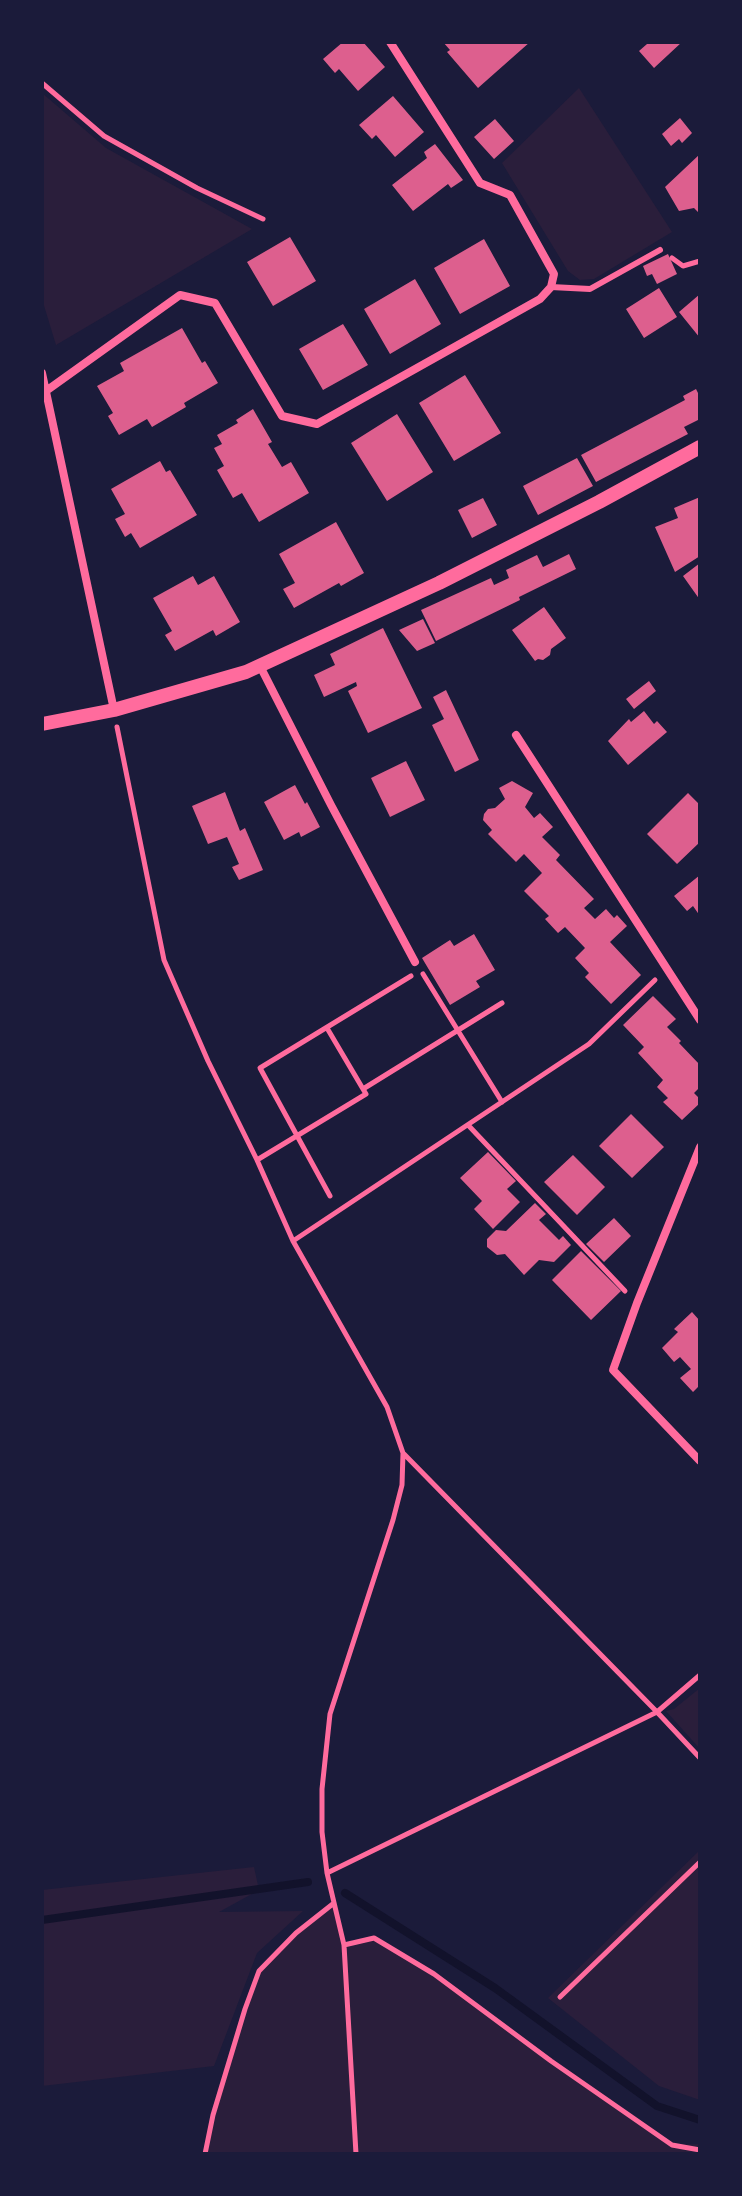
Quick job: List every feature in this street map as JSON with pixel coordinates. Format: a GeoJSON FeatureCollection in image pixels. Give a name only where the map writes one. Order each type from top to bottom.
{"type":"FeatureCollection","features":[{"type":"Feature","properties":{"kind":"street"},"geometry":{"type":"LineString","coordinates":[[46,391],[180,295],[215,303],[282,416],[317,424],[540,299],[551,287],[554,274],[510,195],[480,183],[390,42]]}},
{"type":"Feature","properties":{"kind":"street"},"geometry":{"type":"LineString","coordinates":[[42,373],[114,710]]}},
{"type":"Feature","properties":{"kind":"street"},"geometry":{"type":"LineString","coordinates":[[42,724],[114,710],[246,672],[439,583],[700,449]]}},
{"type":"Feature","properties":{"kind":"street"},"geometry":{"type":"LineString","coordinates":[[260,666],[415,962]]}},
{"type":"Feature","properties":{"kind":"street"},"geometry":{"type":"LineString","coordinates":[[516,735],[700,1020]]}},
{"type":"Feature","properties":{"kind":"street"},"geometry":{"type":"LineString","coordinates":[[700,1147],[613,1370],[700,1461]]}},
{"type":"Feature","properties":{"kind":"lane"},"geometry":{"type":"LineString","coordinates":[[551,287],[590,289],[660,250]]}},
{"type":"Feature","properties":{"kind":"path"},"geometry":{"type":"LineString","coordinates":[[42,83],[104,136],[197,188],[263,219]]}},
{"type":"Feature","properties":{"kind":"path"},"geometry":{"type":"LineString","coordinates":[[660,250],[683,266],[700,261]]}},
{"type":"Feature","properties":{"kind":"path"},"geometry":{"type":"LineString","coordinates":[[114,710],[164,960],[293,1241],[387,1407],[403,1453],[402,1485],[393,1520],[330,1714],[322,1789],[322,1832],[327,1873],[344,1945],[356,2154]]}},
{"type":"Feature","properties":{"kind":"path"},"geometry":{"type":"LineString","coordinates":[[330,1196],[260,1068],[420,970],[502,1102]]}},
{"type":"Feature","properties":{"kind":"path"},"geometry":{"type":"LineString","coordinates":[[293,1241],[589,1044],[666,970]]}},
{"type":"Feature","properties":{"kind":"path"},"geometry":{"type":"LineString","coordinates":[[363,1089],[502,1003]]}},
{"type":"Feature","properties":{"kind":"path"},"geometry":{"type":"LineString","coordinates":[[257,1160],[366,1094],[327,1028]]}},
{"type":"Feature","properties":{"kind":"path"},"geometry":{"type":"LineString","coordinates":[[468,1125],[637,1303]]}},
{"type":"Feature","properties":{"kind":"path"},"geometry":{"type":"LineString","coordinates":[[403,1453],[700,1758]]}},
{"type":"Feature","properties":{"kind":"path"},"geometry":{"type":"LineString","coordinates":[[327,1873],[657,1712],[700,1675]]}},
{"type":"Feature","properties":{"kind":"path"},"geometry":{"type":"LineString","coordinates":[[560,1997],[700,1862]]}},
{"type":"Feature","properties":{"kind":"path"},"geometry":{"type":"LineString","coordinates":[[205,2154],[213,2115],[259,1971],[296,1933],[334,1903]]}},
{"type":"Feature","properties":{"kind":"path"},"geometry":{"type":"LineString","coordinates":[[344,1945],[374,1938],[434,1974],[672,2145],[700,2150]]}},
{"type":"Feature","properties":{"kind":"shaded area"},"geometry":{"type":"Polygon","coordinates":[[[579,88],[672,232],[594,279],[580,280],[568,271],[502,163],[579,88]]]}},
{"type":"Feature","properties":{"kind":"shaded area"},"geometry":{"type":"Polygon","coordinates":[[[42,93],[106,148],[252,229],[56,345],[42,299],[42,93]]]}},
{"type":"Feature","properties":{"kind":"shaded area"},"geometry":{"type":"Polygon","coordinates":[[[700,1688],[700,1749],[666,1711],[674,1709],[700,1688]]]}},
{"type":"Feature","properties":{"kind":"shaded area"},"geometry":{"type":"Polygon","coordinates":[[[700,1850],[700,2100],[659,2086],[548,1998],[700,1850]]]}},
{"type":"Feature","properties":{"kind":"shaded area"},"geometry":{"type":"Polygon","coordinates":[[[254,1867],[259,1890],[219,1912],[303,1911],[257,1953],[214,2066],[42,2086],[42,1890],[254,1867]]]}},
{"type":"Feature","properties":{"kind":"shaded area"},"geometry":{"type":"Polygon","coordinates":[[[334,1903],[344,1944],[374,1938],[434,1974],[672,2145],[700,2144],[700,2154],[205,2154],[213,2115],[259,1971],[296,1933],[334,1903]]]}},
{"type":"Feature","properties":{"kind":"building"},"geometry":{"type":"Polygon","coordinates":[[[343,42],[363,42],[385,67],[358,91],[339,69],[335,73],[323,59],[343,42]]]}},
{"type":"Feature","properties":{"kind":"building"},"geometry":{"type":"Polygon","coordinates":[[[443,42],[530,42],[478,88],[447,52],[450,50],[443,42]]]}},
{"type":"Feature","properties":{"kind":"building"},"geometry":{"type":"Polygon","coordinates":[[[646,42],[682,42],[654,68],[639,51],[646,42]]]}},
{"type":"Feature","properties":{"kind":"building"},"geometry":{"type":"Polygon","coordinates":[[[393,96],[424,132],[395,157],[376,135],[372,139],[359,125],[393,96]]]}},
{"type":"Feature","properties":{"kind":"building"},"geometry":{"type":"Polygon","coordinates":[[[680,118],[692,133],[682,143],[679,139],[671,146],[662,134],[680,118]]]}},
{"type":"Feature","properties":{"kind":"building"},"geometry":{"type":"Polygon","coordinates":[[[495,119],[514,141],[494,159],[474,137],[495,119]]]}},
{"type":"Feature","properties":{"kind":"building"},"geometry":{"type":"Polygon","coordinates":[[[435,144],[463,180],[451,188],[448,184],[413,211],[392,185],[427,158],[424,152],[435,144]]]}},
{"type":"Feature","properties":{"kind":"building"},"geometry":{"type":"Polygon","coordinates":[[[700,154],[700,214],[694,208],[679,211],[665,187],[700,154]]]}},
{"type":"Feature","properties":{"kind":"building"},"geometry":{"type":"Polygon","coordinates":[[[290,237],[316,281],[273,306],[247,262],[290,237]]]}},
{"type":"Feature","properties":{"kind":"building"},"geometry":{"type":"Polygon","coordinates":[[[484,239],[510,286],[460,314],[434,268],[484,239]]]}},
{"type":"Feature","properties":{"kind":"building"},"geometry":{"type":"Polygon","coordinates":[[[668,254],[677,274],[657,284],[652,274],[647,276],[643,266],[668,254]]]}},
{"type":"Feature","properties":{"kind":"building"},"geometry":{"type":"Polygon","coordinates":[[[415,279],[441,324],[390,354],[364,309],[415,279]]]}},
{"type":"Feature","properties":{"kind":"building"},"geometry":{"type":"Polygon","coordinates":[[[659,288],[677,317],[644,338],[626,309],[659,288]]]}},
{"type":"Feature","properties":{"kind":"building"},"geometry":{"type":"Polygon","coordinates":[[[700,294],[700,338],[679,312],[700,294]]]}},
{"type":"Feature","properties":{"kind":"building"},"geometry":{"type":"Polygon","coordinates":[[[343,324],[368,365],[323,390],[299,349],[343,324]]]}},
{"type":"Feature","properties":{"kind":"building"},"geometry":{"type":"Polygon","coordinates":[[[182,328],[202,363],[205,361],[218,383],[152,427],[147,419],[119,435],[108,416],[113,413],[97,386],[124,371],[120,363],[182,328]]]}},
{"type":"Feature","properties":{"kind":"building"},"geometry":{"type":"Polygon","coordinates":[[[465,375],[501,433],[454,461],[419,403],[465,375]]]}},
{"type":"Feature","properties":{"kind":"building"},"geometry":{"type":"Polygon","coordinates":[[[696,389],[700,397],[700,419],[684,427],[688,434],[596,482],[581,455],[685,400],[683,396],[696,389]]]}},
{"type":"Feature","properties":{"kind":"building"},"geometry":{"type":"Polygon","coordinates":[[[253,409],[282,467],[291,462],[309,493],[259,522],[242,493],[233,498],[217,470],[224,466],[214,448],[222,444],[217,435],[238,423],[236,420],[253,409]]]}},
{"type":"Feature","properties":{"kind":"building"},"geometry":{"type":"Polygon","coordinates":[[[397,414],[433,472],[387,501],[351,443],[397,414]]]}},
{"type":"Feature","properties":{"kind":"building"},"geometry":{"type":"Polygon","coordinates":[[[577,458],[593,486],[538,515],[523,486],[577,458]]]}},
{"type":"Feature","properties":{"kind":"building"},"geometry":{"type":"Polygon","coordinates":[[[160,461],[166,472],[170,470],[197,515],[140,548],[131,533],[125,537],[115,519],[125,514],[111,489],[160,461]]]}},
{"type":"Feature","properties":{"kind":"building"},"geometry":{"type":"Polygon","coordinates":[[[700,497],[700,556],[675,572],[655,527],[678,518],[674,508],[700,497]]]}},
{"type":"Feature","properties":{"kind":"building"},"geometry":{"type":"Polygon","coordinates":[[[483,498],[497,525],[472,538],[458,510],[483,498]]]}},
{"type":"Feature","properties":{"kind":"building"},"geometry":{"type":"Polygon","coordinates":[[[336,522],[364,573],[294,608],[283,589],[295,583],[279,554],[336,522]]]}},
{"type":"Feature","properties":{"kind":"building"},"geometry":{"type":"Polygon","coordinates":[[[569,554],[576,569],[436,641],[421,610],[491,578],[494,585],[509,578],[506,570],[537,555],[543,567],[569,554]]]}},
{"type":"Feature","properties":{"kind":"building"},"geometry":{"type":"Polygon","coordinates":[[[700,563],[700,600],[683,576],[700,563]]]}},
{"type":"Feature","properties":{"kind":"building"},"geometry":{"type":"Polygon","coordinates":[[[193,576],[198,585],[214,576],[240,622],[216,636],[213,630],[175,651],[165,635],[172,631],[153,598],[193,576]]]}},
{"type":"Feature","properties":{"kind":"building"},"geometry":{"type":"Polygon","coordinates":[[[544,607],[566,638],[551,649],[550,655],[535,661],[512,630],[544,607]]]}},
{"type":"Feature","properties":{"kind":"building"},"geometry":{"type":"Polygon","coordinates":[[[423,619],[435,643],[417,651],[399,630],[423,619]]]}},
{"type":"Feature","properties":{"kind":"building"},"geometry":{"type":"Polygon","coordinates":[[[383,628],[422,708],[368,733],[348,691],[357,686],[356,682],[324,697],[314,675],[335,665],[330,654],[383,628]]]}},
{"type":"Feature","properties":{"kind":"building"},"geometry":{"type":"Polygon","coordinates":[[[649,681],[656,691],[634,709],[626,699],[649,681]]]}},
{"type":"Feature","properties":{"kind":"building"},"geometry":{"type":"Polygon","coordinates":[[[446,690],[479,760],[455,772],[432,725],[444,719],[433,697],[446,690]]]}},
{"type":"Feature","properties":{"kind":"building"},"geometry":{"type":"Polygon","coordinates":[[[644,711],[654,724],[657,721],[667,732],[628,765],[608,741],[629,719],[631,722],[644,711]]]}},
{"type":"Feature","properties":{"kind":"building"},"geometry":{"type":"Polygon","coordinates":[[[406,761],[425,800],[390,817],[371,778],[406,761]]]}},
{"type":"Feature","properties":{"kind":"building"},"geometry":{"type":"Polygon","coordinates":[[[512,781],[533,793],[525,807],[534,818],[540,813],[553,827],[542,837],[560,855],[556,860],[594,899],[584,908],[595,919],[606,909],[627,926],[610,942],[641,975],[611,1004],[585,977],[589,973],[575,958],[585,948],[565,927],[558,933],[545,919],[549,916],[524,891],[542,873],[524,854],[516,862],[488,834],[492,830],[483,820],[484,814],[505,799],[499,788],[512,781]]]}},
{"type":"Feature","properties":{"kind":"building"},"geometry":{"type":"Polygon","coordinates":[[[295,785],[320,827],[301,837],[299,832],[284,840],[264,802],[295,785]]]}},
{"type":"Feature","properties":{"kind":"building"},"geometry":{"type":"Polygon","coordinates":[[[225,792],[240,831],[245,828],[263,870],[239,880],[232,867],[239,864],[227,837],[208,844],[192,806],[225,792]]]}},
{"type":"Feature","properties":{"kind":"building"},"geometry":{"type":"Polygon","coordinates":[[[688,793],[700,805],[700,842],[677,864],[647,834],[688,793]]]}},
{"type":"Feature","properties":{"kind":"building"},"geometry":{"type":"Polygon","coordinates":[[[700,875],[700,916],[693,906],[687,911],[674,896],[700,875]]]}},
{"type":"Feature","properties":{"kind":"building"},"geometry":{"type":"Polygon","coordinates":[[[474,934],[495,970],[476,981],[480,987],[450,1005],[422,958],[450,940],[454,946],[474,934]]]}},
{"type":"Feature","properties":{"kind":"building"},"geometry":{"type":"Polygon","coordinates":[[[653,996],[676,1019],[667,1027],[700,1065],[700,1087],[694,1093],[700,1103],[682,1120],[663,1102],[668,1098],[657,1087],[663,1080],[638,1053],[644,1047],[623,1025],[653,996]]]}},
{"type":"Feature","properties":{"kind":"building"},"geometry":{"type":"Polygon","coordinates":[[[631,1114],[664,1147],[632,1178],[599,1146],[631,1114]]]}},
{"type":"Feature","properties":{"kind":"building"},"geometry":{"type":"Polygon","coordinates":[[[488,1152],[516,1181],[507,1189],[520,1202],[493,1229],[474,1209],[482,1201],[460,1178],[488,1152]]]}},
{"type":"Feature","properties":{"kind":"building"},"geometry":{"type":"Polygon","coordinates":[[[573,1155],[605,1187],[577,1215],[544,1182],[573,1155]]]}},
{"type":"Feature","properties":{"kind":"building"},"geometry":{"type":"Polygon","coordinates":[[[535,1203],[546,1214],[539,1220],[559,1240],[563,1236],[571,1245],[554,1262],[539,1260],[524,1275],[505,1254],[497,1255],[487,1247],[487,1239],[496,1230],[506,1231],[535,1203]]]}},
{"type":"Feature","properties":{"kind":"building"},"geometry":{"type":"Polygon","coordinates":[[[614,1218],[631,1236],[604,1262],[586,1244],[614,1218]]]}},
{"type":"Feature","properties":{"kind":"building"},"geometry":{"type":"Polygon","coordinates":[[[581,1251],[621,1291],[591,1320],[552,1280],[581,1251]]]}},
{"type":"Feature","properties":{"kind":"building"},"geometry":{"type":"Polygon","coordinates":[[[692,1312],[700,1321],[700,1390],[698,1387],[693,1392],[680,1378],[691,1369],[680,1357],[674,1362],[662,1348],[678,1332],[674,1329],[692,1312]]]}},
{"type":"Feature","properties":{"kind":"waterway"},"geometry":{"type":"LineString","coordinates":[[42,1920],[308,1882]]}},
{"type":"Feature","properties":{"kind":"waterway"},"geometry":{"type":"LineString","coordinates":[[345,1893],[495,1988],[657,2106],[700,2120]]}}]}
